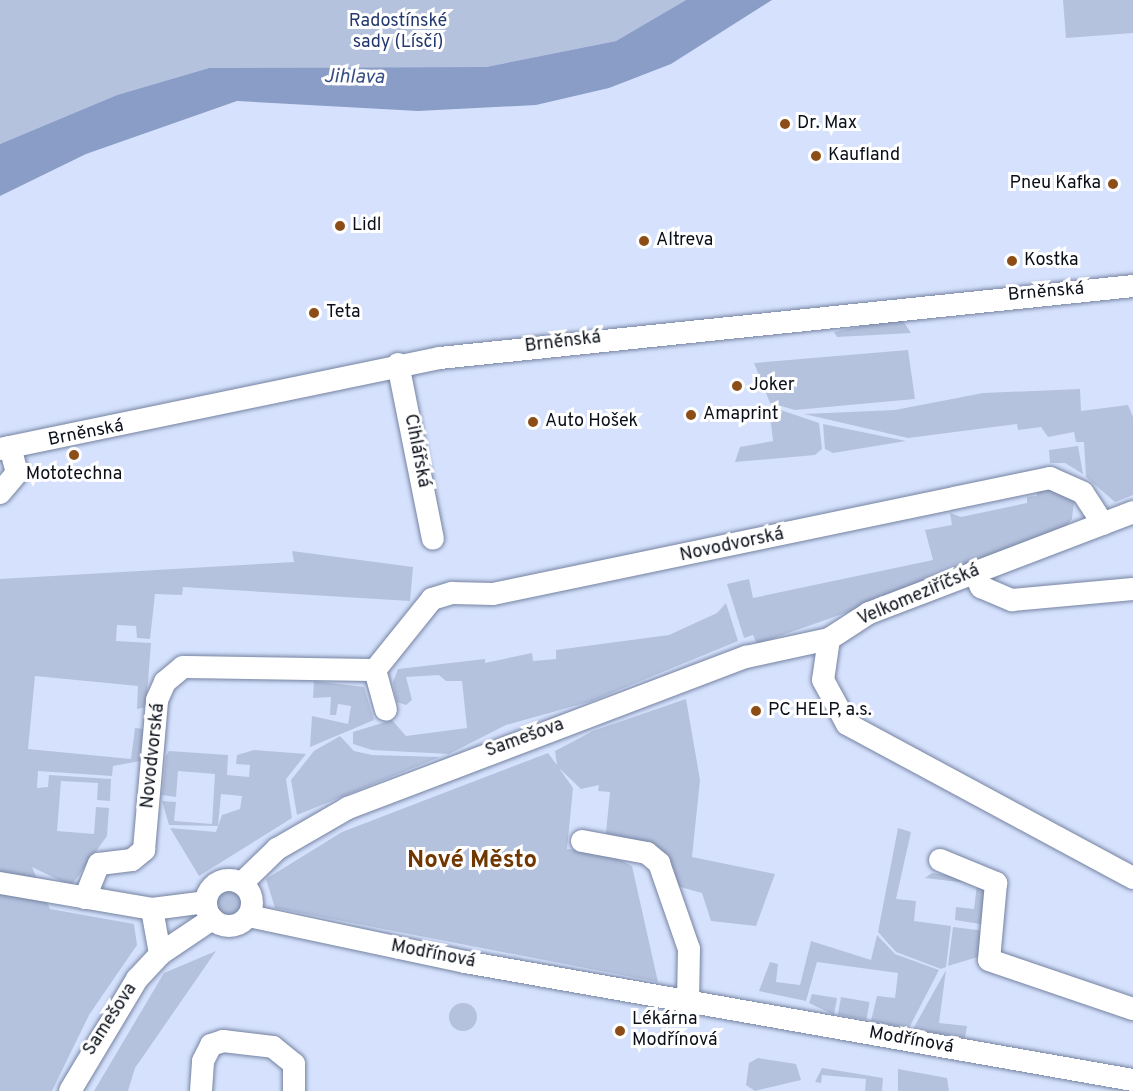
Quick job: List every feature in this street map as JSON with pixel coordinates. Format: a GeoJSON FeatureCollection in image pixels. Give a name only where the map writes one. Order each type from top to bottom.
{"type":"FeatureCollection","features":[{"type":"Feature","properties":{"kind":"street","name":"Brněnská"},"geometry":{"type":"LineString","coordinates":[[5,448],[94,434],[398,364],[757,321],[1133,286]]}},
{"type":"Feature","properties":{"kind":"street","name":"Cihlářská"},"geometry":{"type":"LineString","coordinates":[[398,364],[433,539]]}},
{"type":"Feature","properties":{"kind":"street"},"geometry":{"type":"LineString","coordinates":[[0,493],[17,473],[5,448]]}},
{"type":"Feature","properties":{"kind":"street","name":"Novodvorská"},"geometry":{"type":"LineString","coordinates":[[86,898],[99,864],[132,860],[144,850],[157,700],[165,682],[183,667],[375,670],[432,599],[452,593],[493,594],[728,547],[1050,478],[1083,493],[1103,524]]}},
{"type":"Feature","properties":{"kind":"street","name":"Velkomeziříčská"},"geometry":{"type":"LineString","coordinates":[[829,639],[869,613],[1133,512]]}},
{"type":"Feature","properties":{"kind":"street"},"geometry":{"type":"LineString","coordinates":[[974,572],[981,587],[1012,600],[1133,589]]}},
{"type":"Feature","properties":{"kind":"street"},"geometry":{"type":"LineString","coordinates":[[829,639],[824,687],[847,724],[1133,878]]}},
{"type":"Feature","properties":{"kind":"street","name":"Samešova"},"geometry":{"type":"LineString","coordinates":[[70,1091],[120,1004],[160,954],[209,910],[210,888],[222,880],[242,883],[277,849],[348,808],[746,657],[829,639]]}},
{"type":"Feature","properties":{"kind":"street"},"geometry":{"type":"LineString","coordinates":[[375,670],[386,710]]}},
{"type":"Feature","properties":{"kind":"street"},"geometry":{"type":"LineString","coordinates":[[582,841],[647,853],[659,863],[689,949],[688,1002]]}},
{"type":"Feature","properties":{"kind":"street"},"geometry":{"type":"LineString","coordinates":[[940,860],[996,883],[989,960],[1133,1009]]}},
{"type":"Feature","properties":{"kind":"street"},"geometry":{"type":"LineString","coordinates":[[0,883],[152,909],[209,910],[231,926],[249,916],[251,894],[242,883]]}},
{"type":"Feature","properties":{"kind":"street"},"geometry":{"type":"LineString","coordinates":[[152,909],[160,954]]}},
{"type":"Feature","properties":{"kind":"street","name":"Modřínová"},"geometry":{"type":"LineString","coordinates":[[249,916],[688,1002],[1133,1080]]}},
{"type":"Feature","properties":{"kind":"street"},"geometry":{"type":"LineString","coordinates":[[201,1091],[203,1061],[211,1045],[223,1041],[273,1047],[294,1064],[295,1087]]}},
{"type":"Feature","properties":{"kind":"green space","name":"Radostínské sady (Lísčí)"},"geometry":{"type":"Polygon","coordinates":[[[0,0],[686,0],[616,41],[486,67],[209,68],[117,95],[0,144],[0,0]]]}},
{"type":"Feature","properties":{"kind":"green space"},"geometry":{"type":"Polygon","coordinates":[[[1063,0],[1133,0],[1133,33],[1066,38],[1063,0]]]}},
{"type":"Feature","properties":{"kind":"green space"},"geometry":{"type":"Polygon","coordinates":[[[901,318],[911,333],[837,337],[834,332],[901,318]]]}},
{"type":"Feature","properties":{"kind":"green space"},"geometry":{"type":"Polygon","coordinates":[[[908,350],[915,399],[795,410],[770,403],[754,363],[908,350]]]}},
{"type":"Feature","properties":{"kind":"green space"},"geometry":{"type":"Polygon","coordinates":[[[1080,389],[1081,411],[1128,405],[1133,417],[1133,495],[1115,502],[1086,477],[1084,442],[1076,442],[1074,432],[1048,437],[1041,427],[1018,430],[1017,424],[908,438],[804,414],[895,410],[983,393],[1080,389]]]}},
{"type":"Feature","properties":{"kind":"green space"},"geometry":{"type":"Polygon","coordinates":[[[769,406],[819,423],[822,449],[815,455],[735,462],[740,447],[773,441],[769,406]]]}},
{"type":"Feature","properties":{"kind":"green space"},"geometry":{"type":"Polygon","coordinates":[[[823,424],[906,441],[833,453],[825,449],[823,424]]]}},
{"type":"Feature","properties":{"kind":"green space"},"geometry":{"type":"Polygon","coordinates":[[[1078,446],[1083,474],[1065,463],[1050,463],[1049,450],[1078,446]]]}},
{"type":"Feature","properties":{"kind":"green space"},"geometry":{"type":"Polygon","coordinates":[[[1035,488],[1062,489],[1074,502],[1072,519],[1056,539],[757,644],[753,635],[744,638],[727,584],[749,579],[753,598],[933,560],[925,530],[952,525],[950,513],[961,517],[1027,503],[1027,497],[1037,496],[1035,488]]]}},
{"type":"Feature","properties":{"kind":"green space"},"geometry":{"type":"Polygon","coordinates":[[[292,551],[413,567],[410,601],[183,587],[182,595],[155,594],[150,639],[137,638],[136,626],[117,625],[116,641],[151,643],[146,707],[137,709],[138,686],[35,676],[28,749],[131,759],[135,728],[144,729],[140,761],[113,766],[112,776],[38,771],[37,788],[48,787],[49,775],[111,779],[110,801],[97,800],[98,783],[61,781],[57,831],[94,834],[96,807],[109,808],[107,836],[71,886],[32,867],[50,909],[134,924],[137,945],[89,1015],[52,1091],[0,1091],[0,579],[294,562],[292,551]]]}},
{"type":"Feature","properties":{"kind":"green space"},"geometry":{"type":"Polygon","coordinates":[[[726,603],[738,641],[592,701],[506,725],[449,754],[372,750],[353,744],[353,732],[392,720],[406,736],[467,728],[462,681],[446,681],[439,675],[406,677],[412,700],[406,705],[397,702],[393,682],[398,669],[485,659],[485,663],[532,653],[533,661],[556,659],[556,650],[669,635],[717,613],[726,603]]]}},
{"type":"Feature","properties":{"kind":"green space"},"geometry":{"type":"Polygon","coordinates":[[[314,681],[364,687],[374,720],[310,747],[312,716],[348,724],[351,706],[338,704],[336,715],[330,715],[331,697],[313,698],[314,681]]]}},
{"type":"Feature","properties":{"kind":"green space"},"geometry":{"type":"Polygon","coordinates":[[[686,699],[700,780],[692,857],[775,874],[756,926],[711,921],[702,893],[673,885],[666,866],[605,843],[610,792],[598,791],[599,785],[581,789],[559,768],[573,788],[567,849],[604,852],[632,866],[658,982],[275,908],[266,879],[342,832],[548,753],[557,765],[555,751],[593,731],[686,699]]]}},
{"type":"Feature","properties":{"kind":"green space"},"geometry":{"type":"Polygon","coordinates":[[[340,736],[354,751],[372,755],[440,757],[297,815],[291,780],[314,751],[340,736]]]}},
{"type":"Feature","properties":{"kind":"green space"},"geometry":{"type":"Polygon","coordinates":[[[254,750],[306,754],[286,779],[292,818],[199,876],[170,828],[216,832],[222,815],[240,809],[242,796],[221,794],[218,826],[169,825],[162,801],[176,802],[174,821],[212,824],[215,774],[178,771],[176,797],[162,795],[166,756],[169,751],[228,755],[227,775],[249,777],[250,765],[236,764],[237,755],[254,750]]]}},
{"type":"Feature","properties":{"kind":"green space"},"geometry":{"type":"Polygon","coordinates":[[[898,828],[911,832],[896,899],[916,901],[914,921],[951,926],[946,967],[941,969],[896,952],[878,932],[898,828]]]}},
{"type":"Feature","properties":{"kind":"green space"},"geometry":{"type":"Polygon","coordinates":[[[932,873],[965,878],[984,887],[986,925],[955,920],[956,907],[974,909],[977,884],[925,878],[932,873]]]}},
{"type":"Feature","properties":{"kind":"green space"},"geometry":{"type":"Polygon","coordinates":[[[228,889],[238,893],[242,903],[238,913],[228,917],[218,913],[214,903],[218,893],[228,889]]]}},
{"type":"Feature","properties":{"kind":"green space"},"geometry":{"type":"Polygon","coordinates":[[[953,927],[985,931],[981,956],[948,966],[953,927]]]}},
{"type":"Feature","properties":{"kind":"green space"},"geometry":{"type":"Polygon","coordinates":[[[877,935],[895,954],[939,970],[909,1028],[871,1021],[877,996],[895,998],[898,973],[817,962],[806,1001],[759,991],[770,962],[778,964],[776,982],[800,985],[811,941],[871,960],[877,935]]]}},
{"type":"Feature","properties":{"kind":"green space"},"geometry":{"type":"Polygon","coordinates":[[[216,951],[135,1068],[128,1091],[94,1091],[164,973],[216,951]]]}},
{"type":"Feature","properties":{"kind":"green space"},"geometry":{"type":"Polygon","coordinates":[[[946,970],[939,1023],[967,1026],[965,1038],[913,1029],[946,970]]]}},
{"type":"Feature","properties":{"kind":"green space"},"geometry":{"type":"Polygon","coordinates":[[[812,994],[837,998],[834,1015],[809,1003],[812,994]]]}},
{"type":"Feature","properties":{"kind":"green space"},"geometry":{"type":"Polygon","coordinates":[[[841,997],[870,1002],[866,1020],[838,1015],[841,997]]]}},
{"type":"Feature","properties":{"kind":"green space"},"geometry":{"type":"Polygon","coordinates":[[[463,1003],[473,1007],[477,1017],[473,1027],[463,1031],[453,1027],[449,1017],[453,1007],[463,1003]]]}},
{"type":"Feature","properties":{"kind":"green space"},"geometry":{"type":"Polygon","coordinates":[[[758,1058],[796,1064],[801,1080],[755,1091],[746,1085],[749,1063],[758,1058]]]}},
{"type":"Feature","properties":{"kind":"green space"},"geometry":{"type":"Polygon","coordinates":[[[822,1068],[883,1078],[882,1091],[865,1091],[866,1079],[822,1075],[821,1083],[815,1082],[822,1068]]]}},
{"type":"Feature","properties":{"kind":"green space"},"geometry":{"type":"Polygon","coordinates":[[[898,1069],[947,1078],[949,1091],[898,1091],[898,1069]]]}},
{"type":"Feature","properties":{"kind":"water","name":"Jihlava"},"geometry":{"type":"Polygon","coordinates":[[[686,0],[772,0],[671,64],[609,88],[536,105],[418,111],[237,101],[86,154],[0,196],[0,144],[117,95],[209,68],[486,67],[616,41],[686,0]]]}},
{"type":"Feature","properties":{"kind":"place","name":"Dr. Max"},"geometry":{"type":"Point","coordinates":[785,124]}},
{"type":"Feature","properties":{"kind":"place","name":"Kaufland"},"geometry":{"type":"Point","coordinates":[816,156]}},
{"type":"Feature","properties":{"kind":"place","name":"Pneu Kafka"},"geometry":{"type":"Point","coordinates":[1113,184]}},
{"type":"Feature","properties":{"kind":"place","name":"Lidl"},"geometry":{"type":"Point","coordinates":[340,226]}},
{"type":"Feature","properties":{"kind":"place","name":"Altreva"},"geometry":{"type":"Point","coordinates":[644,241]}},
{"type":"Feature","properties":{"kind":"place","name":"Kostka"},"geometry":{"type":"Point","coordinates":[1012,261]}},
{"type":"Feature","properties":{"kind":"place","name":"Teta"},"geometry":{"type":"Point","coordinates":[314,313]}},
{"type":"Feature","properties":{"kind":"place","name":"Joker"},"geometry":{"type":"Point","coordinates":[737,386]}},
{"type":"Feature","properties":{"kind":"place","name":"Amaprint"},"geometry":{"type":"Point","coordinates":[691,415]}},
{"type":"Feature","properties":{"kind":"place","name":"Auto Hošek"},"geometry":{"type":"Point","coordinates":[533,422]}},
{"type":"Feature","properties":{"kind":"place","name":"Mototechna"},"geometry":{"type":"Point","coordinates":[74,455]}},
{"type":"Feature","properties":{"kind":"place","name":"PC HELP, a.s."},"geometry":{"type":"Point","coordinates":[756,711]}},
{"type":"Feature","properties":{"kind":"place","name":"Lékárna Modřínová"},"geometry":{"type":"Point","coordinates":[620,1031]}},
{"type":"Feature","properties":{"kind":"district","name":"Nové Město"},"geometry":{"type":"Point","coordinates":[472,862]}}]}
